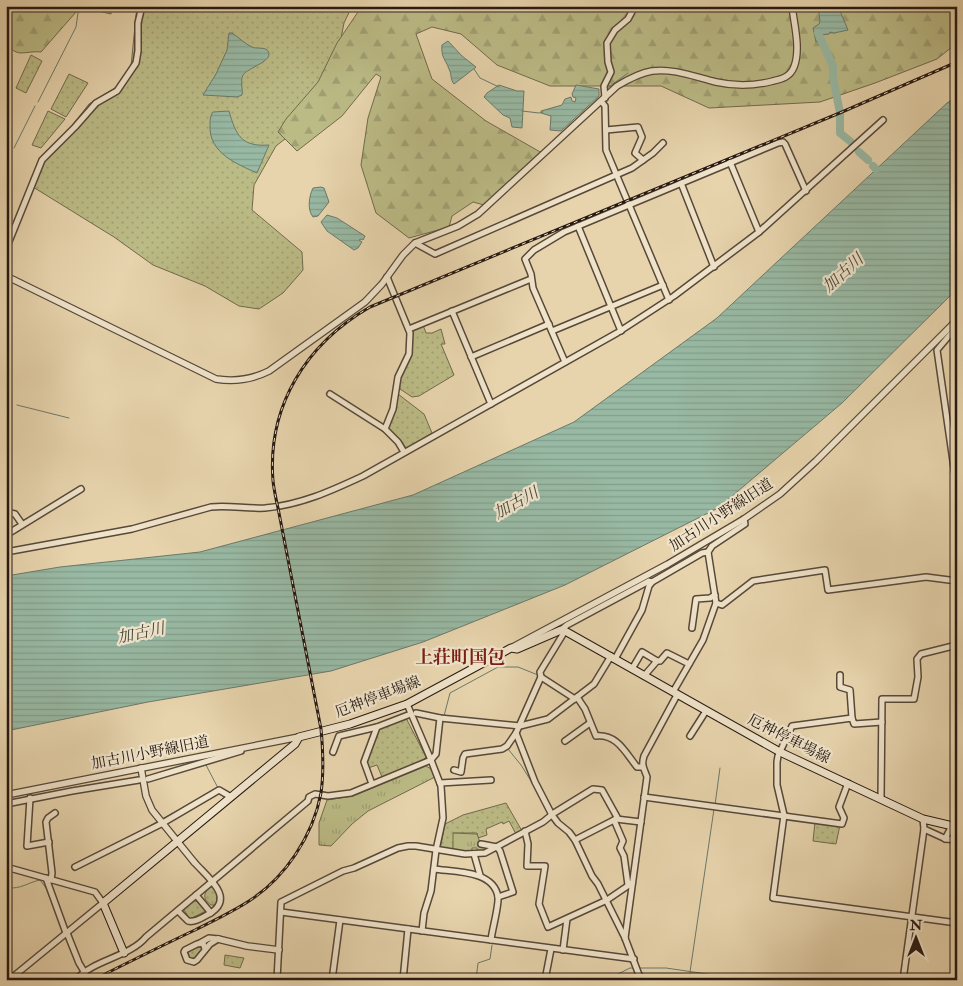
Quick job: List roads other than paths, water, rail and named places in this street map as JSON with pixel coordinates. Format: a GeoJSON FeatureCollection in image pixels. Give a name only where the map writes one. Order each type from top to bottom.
{"type":"FeatureCollection","features":[{"type":"Feature","properties":{"kind":"main road","name":"厄神停車場線"},"geometry":{"type":"LineString","coordinates":[[299,737],[350,724],[407,704],[511,648],[517,649],[563,630],[780,752],[923,819],[954,827]]}},
{"type":"Feature","properties":{"kind":"main road"},"geometry":{"type":"LineString","coordinates":[[124,953],[103,903],[296,744],[299,737]]}},
{"type":"Feature","properties":{"kind":"street"},"geometry":{"type":"LineString","coordinates":[[6,249],[42,160],[96,103],[117,91],[136,63],[138,23],[142,6]]}},
{"type":"Feature","properties":{"kind":"street"},"geometry":{"type":"LineString","coordinates":[[635,6],[628,20],[615,30],[607,43],[608,62],[612,72],[604,86],[606,150],[669,300]]}},
{"type":"Feature","properties":{"kind":"street"},"geometry":{"type":"LineString","coordinates":[[6,276],[216,379],[238,381],[254,378],[269,371],[364,302],[387,277],[402,255],[416,243],[458,226],[478,214],[617,86],[630,78],[652,71],[680,73],[723,83],[758,85],[786,78],[792,70],[796,59],[792,6]]}},
{"type":"Feature","properties":{"kind":"street"},"geometry":{"type":"LineString","coordinates":[[6,552],[132,529],[211,508],[223,506],[248,509],[265,508],[294,503],[323,495],[363,476],[621,331],[669,300],[759,232],[883,120]]}},
{"type":"Feature","properties":{"kind":"street"},"geometry":{"type":"LineString","coordinates":[[606,130],[638,127],[642,136],[635,153],[643,160]]}},
{"type":"Feature","properties":{"kind":"street"},"geometry":{"type":"LineString","coordinates":[[565,362],[533,288],[531,274],[525,259],[534,250],[552,238],[578,226],[730,162],[783,142],[806,191]]}},
{"type":"Feature","properties":{"kind":"street"},"geometry":{"type":"LineString","coordinates":[[416,243],[435,254],[616,176],[658,150],[663,143]]}},
{"type":"Feature","properties":{"kind":"street"},"geometry":{"type":"LineString","coordinates":[[730,162],[759,232]]}},
{"type":"Feature","properties":{"kind":"street"},"geometry":{"type":"LineString","coordinates":[[681,183],[714,267]]}},
{"type":"Feature","properties":{"kind":"street"},"geometry":{"type":"LineString","coordinates":[[578,226],[621,331]]}},
{"type":"Feature","properties":{"kind":"street"},"geometry":{"type":"LineString","coordinates":[[385,429],[393,409],[398,377],[408,354],[409,329],[387,277]]}},
{"type":"Feature","properties":{"kind":"street"},"geometry":{"type":"LineString","coordinates":[[409,329],[531,279]]}},
{"type":"Feature","properties":{"kind":"street"},"geometry":{"type":"LineString","coordinates":[[552,331],[663,285]]}},
{"type":"Feature","properties":{"kind":"street"},"geometry":{"type":"LineString","coordinates":[[452,312],[491,404]]}},
{"type":"Feature","properties":{"kind":"street"},"geometry":{"type":"LineString","coordinates":[[956,321],[954,330],[937,350],[957,488]]}},
{"type":"Feature","properties":{"kind":"street","name":"加古川小野線旧道"},"geometry":{"type":"LineString","coordinates":[[511,648],[668,564],[744,519],[780,494],[816,461],[956,321]]}},
{"type":"Feature","properties":{"kind":"street"},"geometry":{"type":"LineString","coordinates":[[471,357],[549,324]]}},
{"type":"Feature","properties":{"kind":"street"},"geometry":{"type":"LineString","coordinates":[[330,394],[385,429],[398,442],[404,452]]}},
{"type":"Feature","properties":{"kind":"street"},"geometry":{"type":"LineString","coordinates":[[6,535],[81,489]]}},
{"type":"Feature","properties":{"kind":"street"},"geometry":{"type":"LineString","coordinates":[[6,512],[15,514],[22,524]]}},
{"type":"Feature","properties":{"kind":"street"},"geometry":{"type":"LineString","coordinates":[[626,938],[630,884],[647,777],[642,767],[644,756],[689,664],[703,640],[716,603],[708,552],[712,546],[745,524],[744,519]]}},
{"type":"Feature","properties":{"kind":"street"},"geometry":{"type":"LineString","coordinates":[[416,713],[440,718],[520,726],[548,719],[598,679],[642,610],[652,582],[702,553],[708,552]]}},
{"type":"Feature","properties":{"kind":"street"},"geometry":{"type":"LineString","coordinates":[[716,603],[722,605],[753,580],[825,570],[828,590],[926,577],[957,581]]}},
{"type":"Feature","properties":{"kind":"street"},"geometry":{"type":"LineString","coordinates":[[454,770],[462,772],[465,754],[502,749],[507,746],[520,726],[541,677],[540,672],[567,624],[649,581],[652,582]]}},
{"type":"Feature","properties":{"kind":"street"},"geometry":{"type":"LineString","coordinates":[[692,628],[696,599],[710,598],[714,595]]}},
{"type":"Feature","properties":{"kind":"street"},"geometry":{"type":"LineString","coordinates":[[881,798],[882,699],[914,699],[918,677],[917,659],[921,654],[957,645]]}},
{"type":"Feature","properties":{"kind":"street"},"geometry":{"type":"LineString","coordinates":[[632,668],[642,652],[657,661]]}},
{"type":"Feature","properties":{"kind":"street"},"geometry":{"type":"LineString","coordinates":[[644,676],[666,654],[689,664]]}},
{"type":"Feature","properties":{"kind":"street"},"geometry":{"type":"LineString","coordinates":[[840,675],[840,687],[850,690],[854,724],[882,722]]}},
{"type":"Feature","properties":{"kind":"street"},"geometry":{"type":"LineString","coordinates":[[541,677],[576,698],[585,709],[596,736],[606,735],[617,741],[637,767],[642,767]]}},
{"type":"Feature","properties":{"kind":"street"},"geometry":{"type":"LineString","coordinates":[[407,704],[440,783],[443,818],[436,850],[432,891],[424,913],[422,931]]}},
{"type":"Feature","properties":{"kind":"street"},"geometry":{"type":"LineString","coordinates":[[690,736],[706,711]]}},
{"type":"Feature","properties":{"kind":"street"},"geometry":{"type":"LineString","coordinates":[[334,752],[339,736],[408,715]]}},
{"type":"Feature","properties":{"kind":"street"},"geometry":{"type":"LineString","coordinates":[[76,980],[85,973],[141,944],[146,937],[308,801],[309,797],[315,794],[328,796],[351,793],[431,760],[436,754],[440,718]]}},
{"type":"Feature","properties":{"kind":"street"},"geometry":{"type":"LineString","coordinates":[[852,718],[792,726],[780,752],[777,762],[778,785],[784,815],[773,898],[957,924]]}},
{"type":"Feature","properties":{"kind":"street"},"geometry":{"type":"LineString","coordinates":[[566,741],[590,723]]}},
{"type":"Feature","properties":{"kind":"street"},"geometry":{"type":"LineString","coordinates":[[372,784],[364,762],[377,726]]}},
{"type":"Feature","properties":{"kind":"street"},"geometry":{"type":"LineString","coordinates":[[516,733],[532,776],[552,815],[575,840],[592,876],[626,938],[639,975],[645,980]]}},
{"type":"Feature","properties":{"kind":"street","name":"加古川小野線旧道"},"geometry":{"type":"LineString","coordinates":[[6,795],[299,737]]}},
{"type":"Feature","properties":{"kind":"street"},"geometry":{"type":"LineString","coordinates":[[148,779],[242,750],[244,747]]}},
{"type":"Feature","properties":{"kind":"street"},"geometry":{"type":"LineString","coordinates":[[141,768],[152,810],[176,842],[219,890],[221,898],[218,908],[211,913],[190,922],[178,911]]}},
{"type":"Feature","properties":{"kind":"street"},"geometry":{"type":"LineString","coordinates":[[6,804],[30,798],[139,780]]}},
{"type":"Feature","properties":{"kind":"street"},"geometry":{"type":"LineString","coordinates":[[440,783],[491,780]]}},
{"type":"Feature","properties":{"kind":"street"},"geometry":{"type":"LineString","coordinates":[[644,797],[842,824],[844,818],[839,807],[848,783]]}},
{"type":"Feature","properties":{"kind":"street"},"geometry":{"type":"LineString","coordinates":[[276,980],[281,902],[343,871],[354,868],[388,852],[408,846],[474,854],[485,853],[593,789],[602,790],[617,817],[615,820],[623,841],[620,848],[624,856],[630,884]]}},
{"type":"Feature","properties":{"kind":"street"},"geometry":{"type":"LineString","coordinates":[[75,867],[161,824],[219,790],[231,797]]}},
{"type":"Feature","properties":{"kind":"street"},"geometry":{"type":"LineString","coordinates":[[30,798],[27,846],[49,842]]}},
{"type":"Feature","properties":{"kind":"street"},"geometry":{"type":"LineString","coordinates":[[48,879],[52,873],[46,822],[55,813]]}},
{"type":"Feature","properties":{"kind":"street"},"geometry":{"type":"LineString","coordinates":[[903,980],[924,829],[923,819]]}},
{"type":"Feature","properties":{"kind":"street"},"geometry":{"type":"LineString","coordinates":[[575,840],[615,820],[641,822]]}},
{"type":"Feature","properties":{"kind":"street"},"geometry":{"type":"LineString","coordinates":[[945,839],[954,827]]}},
{"type":"Feature","properties":{"kind":"street"},"geometry":{"type":"LineString","coordinates":[[924,829],[945,839],[957,840]]}},
{"type":"Feature","properties":{"kind":"street"},"geometry":{"type":"LineString","coordinates":[[525,831],[528,844],[528,866],[545,866],[539,904],[548,927],[606,900],[630,884]]}},
{"type":"Feature","properties":{"kind":"street"},"geometry":{"type":"LineString","coordinates":[[481,844],[497,847],[500,851],[513,892],[498,897]]}},
{"type":"Feature","properties":{"kind":"street"},"geometry":{"type":"LineString","coordinates":[[474,854],[480,875]]}},
{"type":"Feature","properties":{"kind":"street"},"geometry":{"type":"LineString","coordinates":[[6,867],[95,892],[103,903],[9,980]]}},
{"type":"Feature","properties":{"kind":"street"},"geometry":{"type":"LineString","coordinates":[[434,869],[480,875],[493,885],[498,897],[491,940]]}},
{"type":"Feature","properties":{"kind":"street"},"geometry":{"type":"LineString","coordinates":[[48,879],[79,964],[85,973]]}},
{"type":"Feature","properties":{"kind":"street"},"geometry":{"type":"LineString","coordinates":[[196,895],[211,913]]}},
{"type":"Feature","properties":{"kind":"street"},"geometry":{"type":"LineString","coordinates":[[280,912],[563,950],[636,965]]}},
{"type":"Feature","properties":{"kind":"street"},"geometry":{"type":"LineString","coordinates":[[563,950],[567,919]]}},
{"type":"Feature","properties":{"kind":"street"},"geometry":{"type":"LineString","coordinates":[[332,980],[340,920]]}},
{"type":"Feature","properties":{"kind":"street"},"geometry":{"type":"LineString","coordinates":[[403,980],[408,929]]}},
{"type":"Feature","properties":{"kind":"street"},"geometry":{"type":"LineString","coordinates":[[218,939],[197,960],[194,962],[187,960],[185,950],[209,938],[218,939],[247,946],[279,950]]}},
{"type":"Feature","properties":{"kind":"street"},"geometry":{"type":"LineString","coordinates":[[197,944],[202,943],[206,949]]}},
{"type":"Feature","properties":{"kind":"street"},"geometry":{"type":"LineString","coordinates":[[545,980],[551,949]]}},
{"type":"Feature","properties":{"kind":"water"},"geometry":{"type":"Polygon","coordinates":[[[818,6],[838,6],[848,30],[821,35],[821,39],[816,42],[813,28],[820,21],[818,6]]]}},
{"type":"Feature","properties":{"kind":"water"},"geometry":{"type":"Polygon","coordinates":[[[229,33],[232,33],[252,47],[266,49],[269,54],[268,57],[243,75],[242,95],[237,97],[203,95],[216,74],[227,50],[229,33]]]}},
{"type":"Feature","properties":{"kind":"water"},"geometry":{"type":"Polygon","coordinates":[[[448,41],[476,67],[454,84],[442,53],[442,45],[448,41]]]}},
{"type":"Feature","properties":{"kind":"water"},"geometry":{"type":"Polygon","coordinates":[[[499,85],[517,91],[524,91],[522,128],[512,127],[510,118],[503,115],[484,97],[499,85]]]}},
{"type":"Feature","properties":{"kind":"water"},"geometry":{"type":"Polygon","coordinates":[[[576,85],[599,89],[599,96],[561,131],[550,130],[551,116],[541,113],[541,111],[562,105],[565,99],[571,97],[572,101],[575,102],[576,98],[572,94],[576,85]]]}},
{"type":"Feature","properties":{"kind":"water","name":"加古川"},"geometry":{"type":"Polygon","coordinates":[[[957,97],[957,289],[842,403],[718,508],[565,585],[423,642],[331,671],[148,702],[6,731],[6,576],[60,567],[200,552],[413,495],[574,422],[717,318],[947,103],[957,97]]]}},
{"type":"Feature","properties":{"kind":"water"},"geometry":{"type":"Polygon","coordinates":[[[229,111],[234,127],[246,142],[269,145],[257,173],[233,161],[219,150],[214,143],[210,126],[212,114],[213,112],[229,111]]]}},
{"type":"Feature","properties":{"kind":"water"},"geometry":{"type":"Polygon","coordinates":[[[313,188],[324,188],[329,202],[318,216],[313,217],[309,207],[310,195],[313,188]]]}},
{"type":"Feature","properties":{"kind":"water"},"geometry":{"type":"Polygon","coordinates":[[[327,215],[337,218],[365,236],[363,240],[359,240],[362,242],[358,248],[354,250],[327,231],[321,222],[327,215]]]}},
{"type":"Feature","properties":{"kind":"waterway"},"geometry":{"type":"LineString","coordinates":[[38,102],[76,27],[79,6]]}},
{"type":"Feature","properties":{"kind":"waterway"},"geometry":{"type":"LineString","coordinates":[[818,33],[833,66],[833,77],[840,113],[840,133],[851,142]]}},
{"type":"Feature","properties":{"kind":"waterway"},"geometry":{"type":"LineString","coordinates":[[474,69],[480,78],[499,87]]}},
{"type":"Feature","properties":{"kind":"waterway"},"geometry":{"type":"LineString","coordinates":[[606,89],[628,73]]}},
{"type":"Feature","properties":{"kind":"waterway"},"geometry":{"type":"LineString","coordinates":[[14,148],[35,106]]}},
{"type":"Feature","properties":{"kind":"waterway"},"geometry":{"type":"LineString","coordinates":[[522,111],[543,112]]}},
{"type":"Feature","properties":{"kind":"waterway"},"geometry":{"type":"LineString","coordinates":[[6,163],[12,152]]}},
{"type":"Feature","properties":{"kind":"waterway"},"geometry":{"type":"LineString","coordinates":[[859,152],[868,160]]}},
{"type":"Feature","properties":{"kind":"waterway"},"geometry":{"type":"LineString","coordinates":[[873,166],[876,169]]}},
{"type":"Feature","properties":{"kind":"waterway"},"geometry":{"type":"LineString","coordinates":[[6,403],[11,404]]}},
{"type":"Feature","properties":{"kind":"waterway"},"geometry":{"type":"LineString","coordinates":[[17,405],[69,418]]}},
{"type":"Feature","properties":{"kind":"waterway"},"geometry":{"type":"LineString","coordinates":[[444,716],[450,693],[498,667],[518,667],[538,675]]}},
{"type":"Feature","properties":{"kind":"waterway"},"geometry":{"type":"LineString","coordinates":[[439,753],[441,732]]}},
{"type":"Feature","properties":{"kind":"waterway"},"geometry":{"type":"LineString","coordinates":[[508,749],[536,789]]}},
{"type":"Feature","properties":{"kind":"waterway"},"geometry":{"type":"LineString","coordinates":[[206,765],[218,788]]}},
{"type":"Feature","properties":{"kind":"waterway"},"geometry":{"type":"LineString","coordinates":[[715,805],[720,768]]}},
{"type":"Feature","properties":{"kind":"waterway"},"geometry":{"type":"LineString","coordinates":[[318,792],[325,792]]}},
{"type":"Feature","properties":{"kind":"waterway"},"geometry":{"type":"LineString","coordinates":[[162,819],[195,801]]}},
{"type":"Feature","properties":{"kind":"waterway"},"geometry":{"type":"LineString","coordinates":[[690,972],[714,809]]}},
{"type":"Feature","properties":{"kind":"waterway"},"geometry":{"type":"LineString","coordinates":[[148,827],[158,821]]}},
{"type":"Feature","properties":{"kind":"waterway"},"geometry":{"type":"LineString","coordinates":[[944,841],[955,842]]}},
{"type":"Feature","properties":{"kind":"waterway"},"geometry":{"type":"LineString","coordinates":[[6,888],[21,887],[40,880],[46,888],[53,905]]}},
{"type":"Feature","properties":{"kind":"waterway"},"geometry":{"type":"LineString","coordinates":[[476,980],[478,963],[490,959],[492,945]]}},
{"type":"Feature","properties":{"kind":"waterway"},"geometry":{"type":"LineString","coordinates":[[606,980],[630,968],[635,968]]}},
{"type":"Feature","properties":{"kind":"waterway"},"geometry":{"type":"LineString","coordinates":[[639,968],[666,968],[748,980]]}},
{"type":"Feature","properties":{"kind":"waterway"},"geometry":{"type":"LineString","coordinates":[[690,980],[691,973]]}},
{"type":"Feature","properties":{"kind":"railway"},"geometry":{"type":"LineString","coordinates":[[93,980],[216,920],[262,892],[296,854],[317,809],[322,785],[321,729],[274,491],[273,454],[277,427],[284,403],[295,380],[327,339],[347,322],[370,307],[842,112],[957,62]]}},
{"type":"Feature","properties":{"kind":"district","name":"上荘町国包"},"geometry":{"type":"Point","coordinates":[460,657]}}]}
